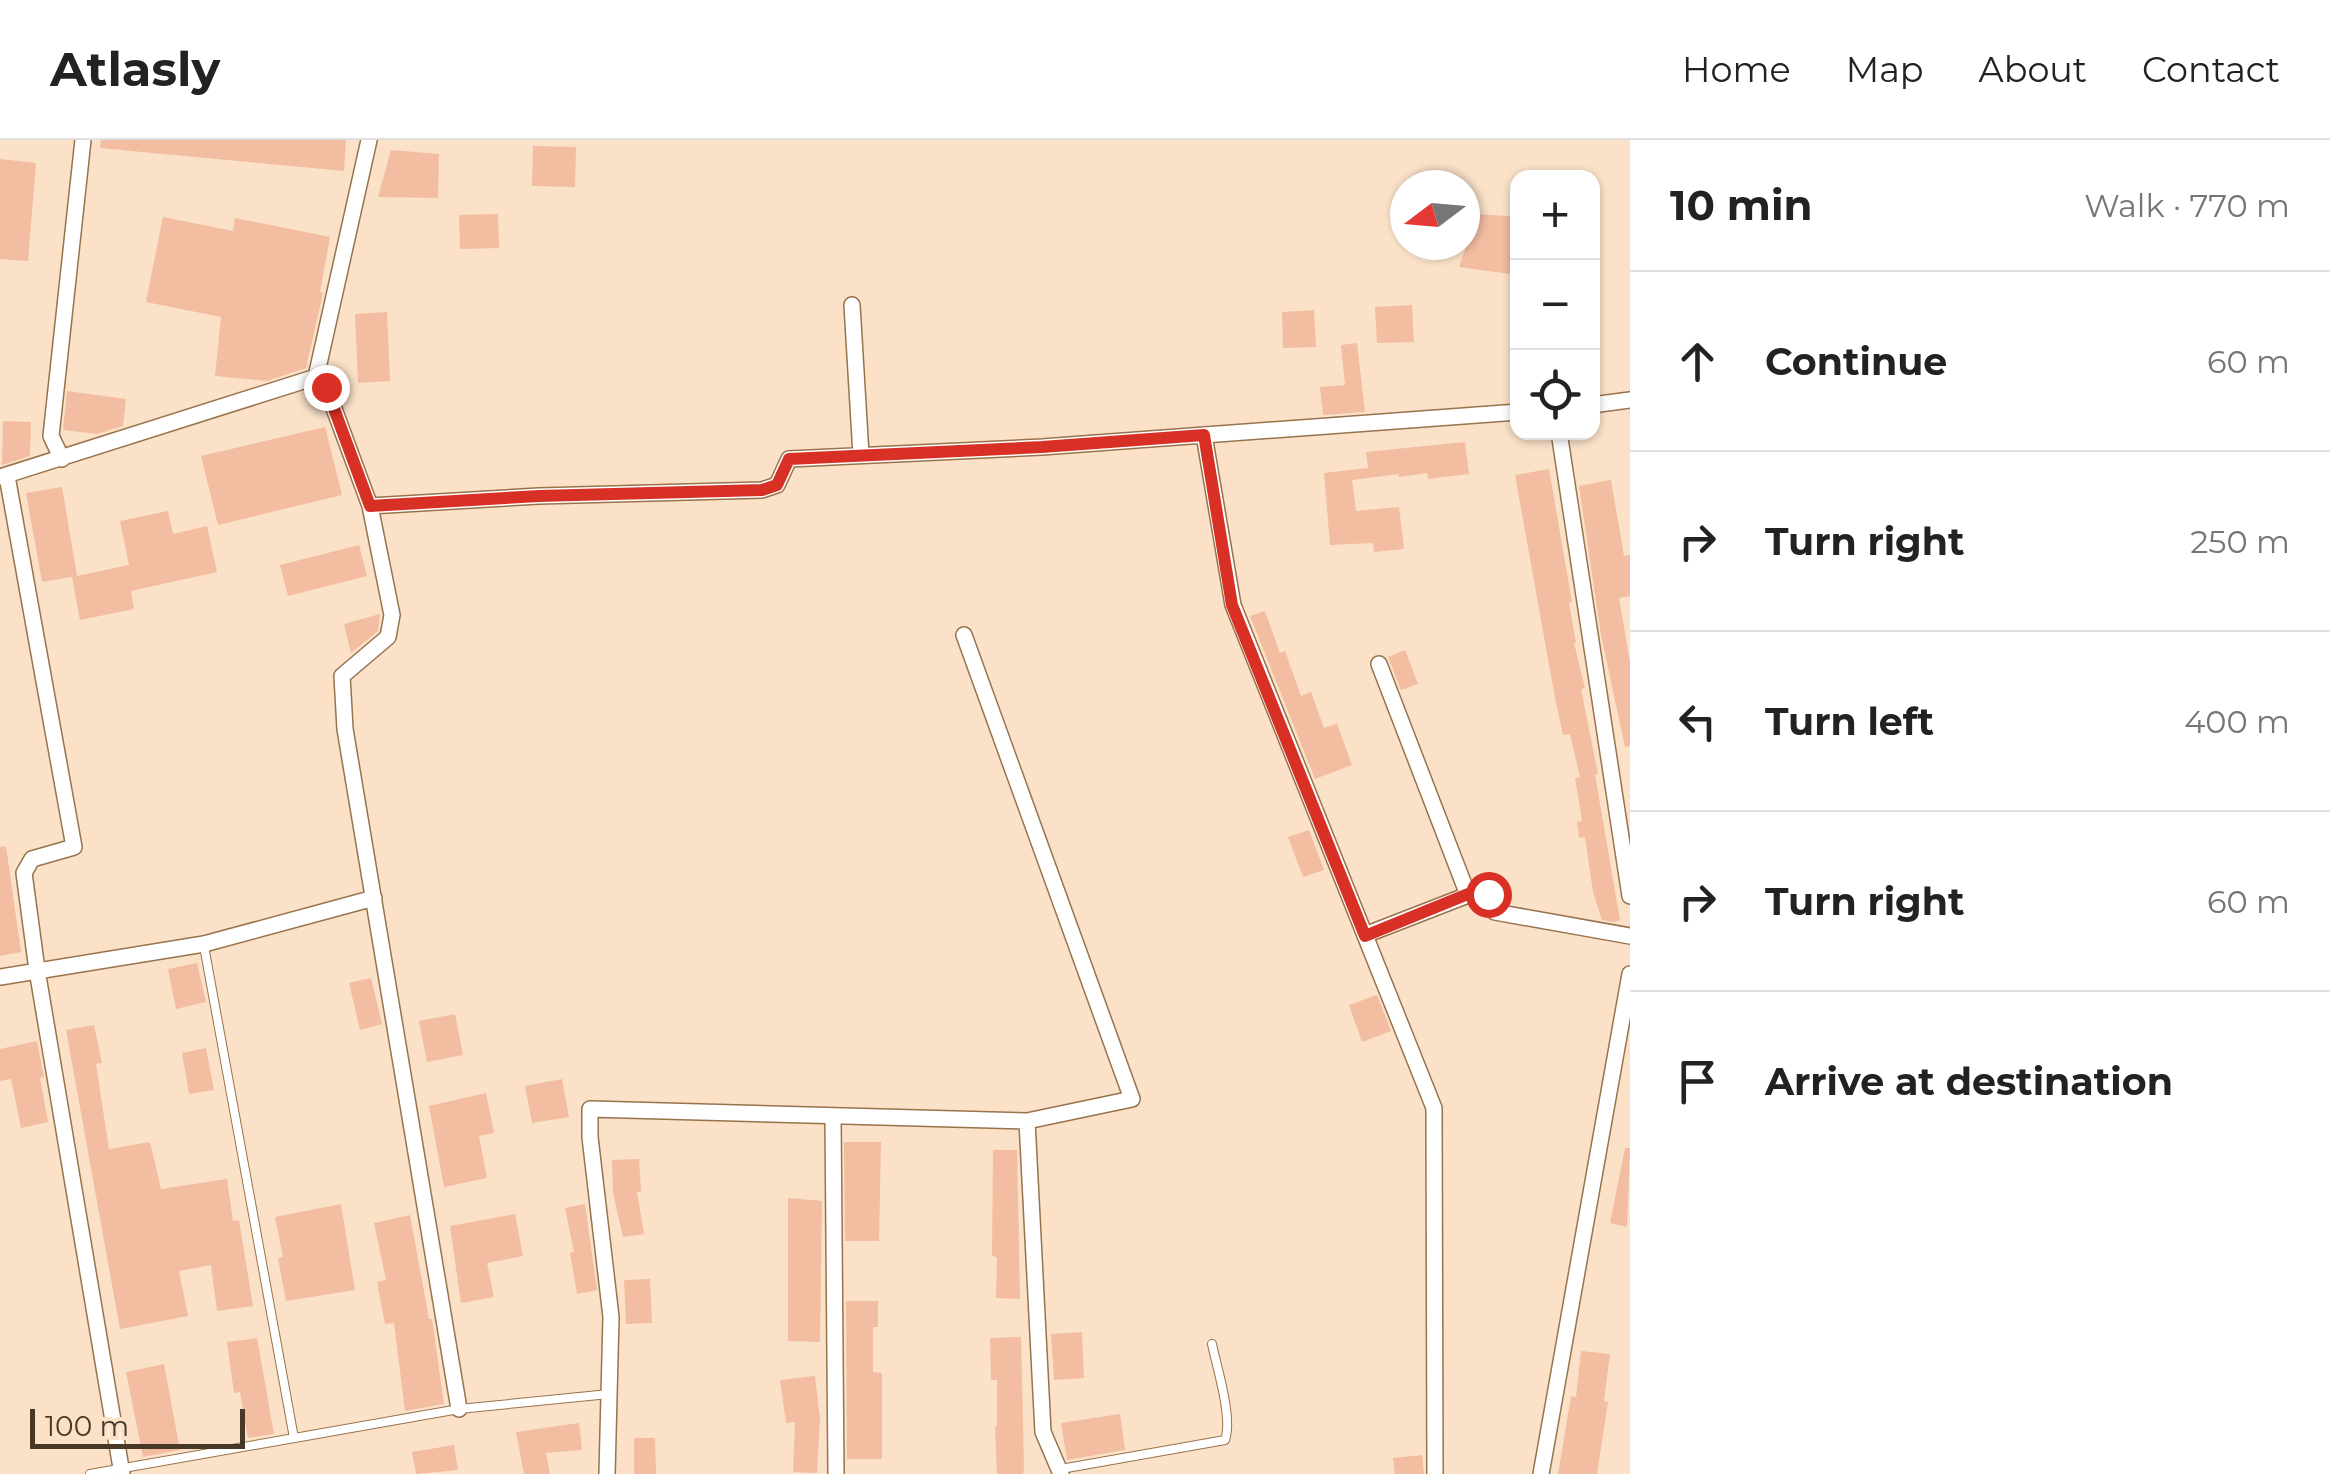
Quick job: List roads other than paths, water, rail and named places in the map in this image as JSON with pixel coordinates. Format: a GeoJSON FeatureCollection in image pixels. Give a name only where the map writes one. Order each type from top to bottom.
{"type":"FeatureCollection","features":[{"type":"Feature","properties":{"kind":"street"},"geometry":{"type":"LineString","coordinates":[[62,458],[51,436],[83,140]]}},
{"type":"Feature","properties":{"kind":"street"},"geometry":{"type":"LineString","coordinates":[[316,377],[369,140]]}},
{"type":"Feature","properties":{"kind":"street"},"geometry":{"type":"LineString","coordinates":[[852,305],[861,455]]}},
{"type":"Feature","properties":{"kind":"street"},"geometry":{"type":"LineString","coordinates":[[122,1471],[24,872],[32,859],[74,847],[4,477],[316,377]]}},
{"type":"Feature","properties":{"kind":"street"},"geometry":{"type":"LineString","coordinates":[[316,377],[326,387],[370,506],[392,615],[388,637],[342,676],[345,729],[459,1409]]}},
{"type":"Feature","properties":{"kind":"street"},"geometry":{"type":"LineString","coordinates":[[1600,403],[1630,400]]}},
{"type":"Feature","properties":{"kind":"street"},"geometry":{"type":"LineString","coordinates":[[370,506],[539,496],[762,490],[777,485],[789,459],[1042,447],[1510,413]]}},
{"type":"Feature","properties":{"kind":"street"},"geometry":{"type":"LineString","coordinates":[[1204,435],[1232,605],[1434,1108],[1435,1474]]}},
{"type":"Feature","properties":{"kind":"street"},"geometry":{"type":"LineString","coordinates":[[1560,440],[1630,896]]}},
{"type":"Feature","properties":{"kind":"street"},"geometry":{"type":"LineString","coordinates":[[608,1474],[611,1316],[590,1109],[1027,1121],[1132,1100],[964,635]]}},
{"type":"Feature","properties":{"kind":"street"},"geometry":{"type":"LineString","coordinates":[[1379,664],[1468,894]]}},
{"type":"Feature","properties":{"kind":"street"},"geometry":{"type":"LineString","coordinates":[[1365,936],[1468,894],[1488,894],[1495,912],[1630,936]]}},
{"type":"Feature","properties":{"kind":"street"},"geometry":{"type":"LineString","coordinates":[[0,977],[204,944],[374,898]]}},
{"type":"Feature","properties":{"kind":"street"},"geometry":{"type":"LineString","coordinates":[[1541,1474],[1630,974]]}},
{"type":"Feature","properties":{"kind":"street"},"geometry":{"type":"LineString","coordinates":[[833,1118],[836,1474]]}},
{"type":"Feature","properties":{"kind":"street"},"geometry":{"type":"LineString","coordinates":[[1027,1121],[1042,1432],[1061,1472]]}},
{"type":"Feature","properties":{"kind":"lane"},"geometry":{"type":"LineString","coordinates":[[204,944],[294,1438]]}},
{"type":"Feature","properties":{"kind":"lane"},"geometry":{"type":"LineString","coordinates":[[1061,1472],[1225,1440],[1228,1432],[1212,1344]]}},
{"type":"Feature","properties":{"kind":"lane"},"geometry":{"type":"LineString","coordinates":[[90,1474],[459,1409],[609,1394]]}}]}
